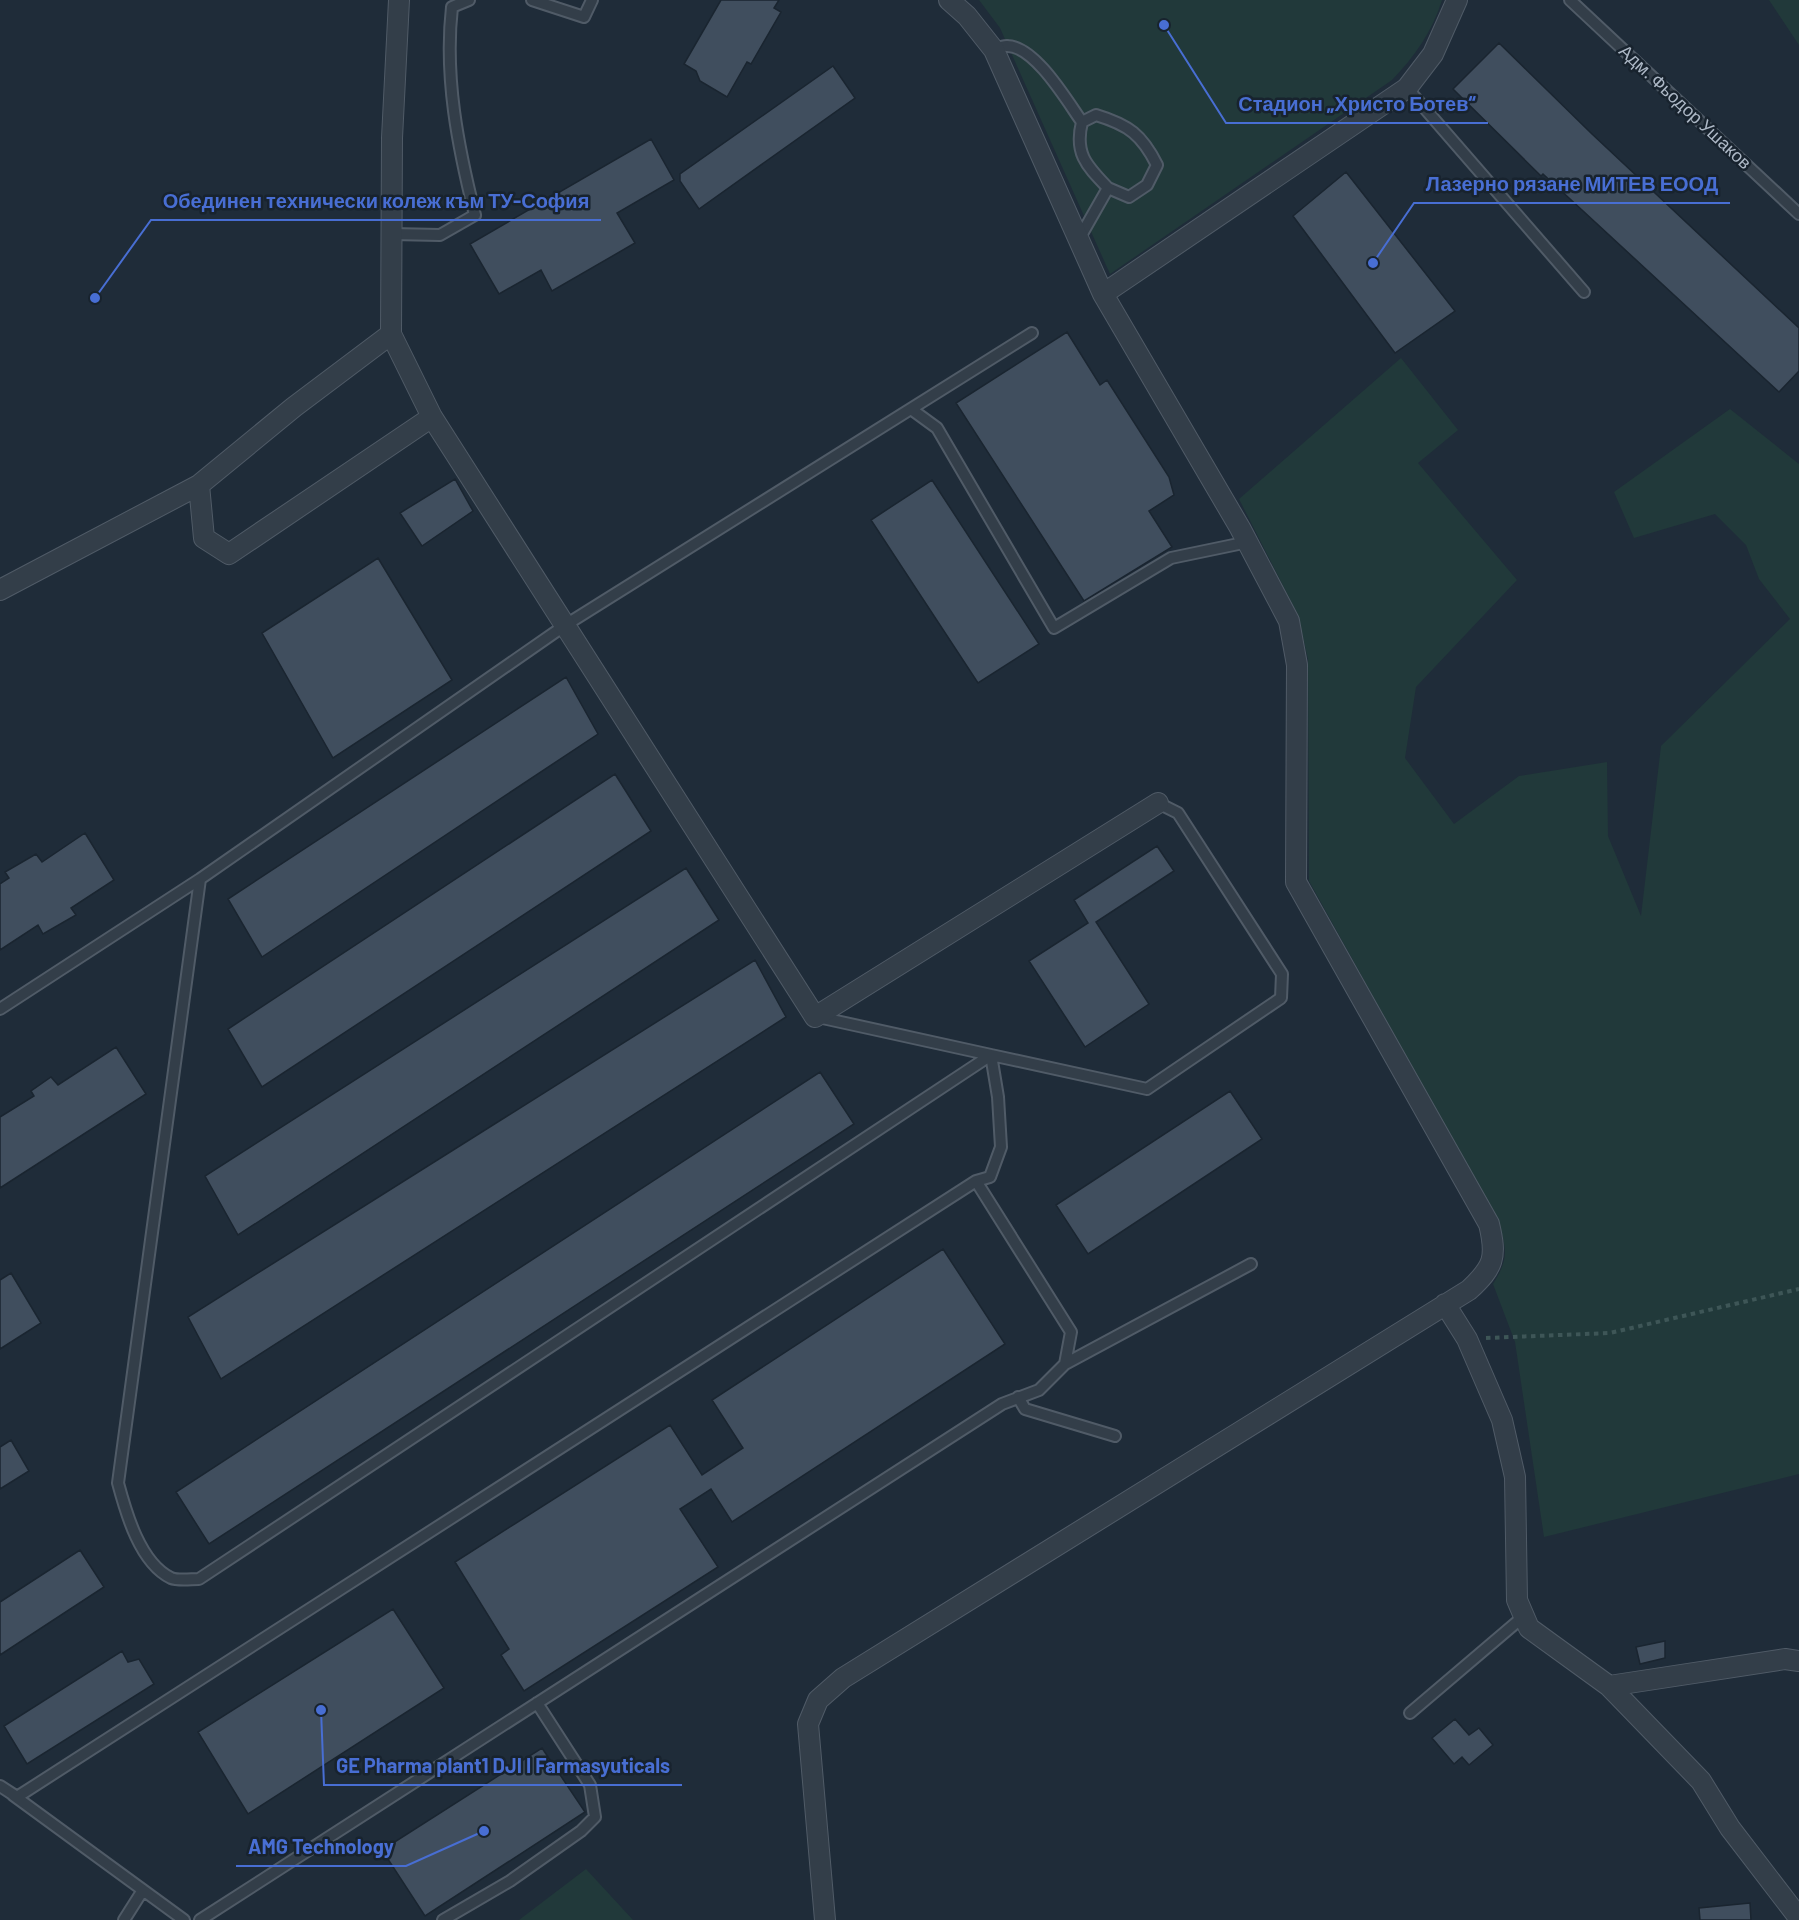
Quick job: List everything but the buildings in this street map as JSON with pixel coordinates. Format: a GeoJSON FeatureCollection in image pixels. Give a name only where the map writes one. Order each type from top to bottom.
{"type":"FeatureCollection","features":[{"type":"Feature","properties":{"kind":"street"},"geometry":{"type":"LineString","coordinates":[[399,0],[393,138],[391,334],[432,417],[815,1017],[1158,803]]}},
{"type":"Feature","properties":{"kind":"street"},"geometry":{"type":"LineString","coordinates":[[825,1920],[808,1724],[818,1700],[843,1678],[1469,1290],[1489,1272],[1495,1249],[1489,1224],[1296,882],[1297,665],[1289,621],[1248,542],[1103,294],[994,50],[967,15],[949,0]]}},
{"type":"Feature","properties":{"kind":"street"},"geometry":{"type":"LineString","coordinates":[[1103,294],[1407,88],[1433,54],[1457,0]]}},
{"type":"Feature","properties":{"kind":"street"},"geometry":{"type":"LineString","coordinates":[[0,590],[199,485],[294,407],[391,334]]}},
{"type":"Feature","properties":{"kind":"street"},"geometry":{"type":"LineString","coordinates":[[199,485],[204,538],[229,554],[432,417]]}},
{"type":"Feature","properties":{"kind":"street"},"geometry":{"type":"LineString","coordinates":[[1445,1304],[1467,1339],[1502,1420],[1515,1477],[1517,1600],[1529,1628],[1609,1686],[1701,1781],[1730,1827],[1799,1918]]}},
{"type":"Feature","properties":{"kind":"street"},"geometry":{"type":"LineString","coordinates":[[1609,1686],[1785,1659],[1799,1661]]}},
{"type":"Feature","properties":{"kind":"lane"},"geometry":{"type":"LineString","coordinates":[[392,234],[440,235],[475,215],[454,110],[448,45],[452,7],[469,0]]}},
{"type":"Feature","properties":{"kind":"lane"},"geometry":{"type":"LineString","coordinates":[[532,0],[584,17],[592,0]]}},
{"type":"Feature","properties":{"kind":"lane","name":"Адм. Фьодор Ушаков"},"geometry":{"type":"LineString","coordinates":[[1570,0],[1799,214]]}},
{"type":"Feature","properties":{"kind":"lane"},"geometry":{"type":"LineString","coordinates":[[994,50],[1008,45],[1029,54],[1052,80],[1082,122],[1078,141],[1089,167],[1108,188],[1128,197],[1147,185],[1157,165],[1145,141],[1119,122],[1096,115],[1082,122]]}},
{"type":"Feature","properties":{"kind":"lane"},"geometry":{"type":"LineString","coordinates":[[1407,88],[1584,292]]}},
{"type":"Feature","properties":{"kind":"lane"},"geometry":{"type":"LineString","coordinates":[[1079,239],[1108,188]]}},
{"type":"Feature","properties":{"kind":"lane"},"geometry":{"type":"LineString","coordinates":[[0,1009],[200,879],[564,626],[1032,333]]}},
{"type":"Feature","properties":{"kind":"lane"},"geometry":{"type":"LineString","coordinates":[[911,409],[937,428],[1054,628],[1171,558],[1248,542]]}},
{"type":"Feature","properties":{"kind":"lane"},"geometry":{"type":"LineString","coordinates":[[815,1017],[1147,1089],[1281,998],[1282,974],[1178,813],[1158,803]]}},
{"type":"Feature","properties":{"kind":"lane"},"geometry":{"type":"LineString","coordinates":[[200,879],[118,1482],[129,1523],[155,1566],[173,1579],[199,1579],[991,1055]]}},
{"type":"Feature","properties":{"kind":"lane"},"geometry":{"type":"LineString","coordinates":[[2,1787],[17,1797],[975,1181],[990,1177],[1001,1148],[998,1097],[991,1055]]}},
{"type":"Feature","properties":{"kind":"lane"},"geometry":{"type":"LineString","coordinates":[[975,1181],[1071,1332],[1065,1364]]}},
{"type":"Feature","properties":{"kind":"lane"},"geometry":{"type":"LineString","coordinates":[[200,1920],[1002,1404],[1039,1390],[1065,1364],[1251,1264]]}},
{"type":"Feature","properties":{"kind":"lane"},"geometry":{"type":"LineString","coordinates":[[1018,1397],[1025,1409],[1115,1436]]}},
{"type":"Feature","properties":{"kind":"lane"},"geometry":{"type":"LineString","coordinates":[[1410,1713],[1524,1616]]}},
{"type":"Feature","properties":{"kind":"lane"},"geometry":{"type":"LineString","coordinates":[[443,1920],[510,1881],[581,1831],[595,1817],[590,1785],[537,1703]]}},
{"type":"Feature","properties":{"kind":"lane"},"geometry":{"type":"LineString","coordinates":[[2,1787],[184,1920]]}},
{"type":"Feature","properties":{"kind":"lane"},"geometry":{"type":"LineString","coordinates":[[124,1920],[143,1890]]}},
{"type":"Feature","properties":{"kind":"path"},"geometry":{"type":"LineString","coordinates":[[1467,1339],[1610,1333],[1799,1289]]}},
{"type":"Feature","properties":{"kind":"green space"},"geometry":{"type":"Polygon","coordinates":[[[979,0],[1442,0],[1422,43],[1392,80],[1110,274],[1000,28],[979,0]]]}},
{"type":"Feature","properties":{"kind":"green space"},"geometry":{"type":"Polygon","coordinates":[[[1769,0],[1799,0],[1799,45],[1769,0]]]}},
{"type":"Feature","properties":{"kind":"green space"},"geometry":{"type":"Polygon","coordinates":[[[1401,358],[1458,430],[1418,463],[1517,580],[1416,687],[1405,758],[1454,824],[1519,776],[1607,762],[1608,836],[1641,916],[1661,746],[1790,619],[1759,579],[1746,545],[1715,514],[1634,538],[1614,492],[1730,409],[1799,464],[1799,1474],[1544,1537],[1515,1342],[1493,1284],[1504,1261],[1505,1247],[1501,1231],[1309,881],[1308,659],[1298,615],[1239,499],[1401,358]]]}},
{"type":"Feature","properties":{"kind":"green space"},"geometry":{"type":"Polygon","coordinates":[[[586,1869],[633,1920],[519,1920],[586,1869]]]}},
{"type":"Feature","properties":{"kind":"place","name":"Стадион „Христо Ботев“"},"geometry":{"type":"Point","coordinates":[1164,25]}},
{"type":"Feature","properties":{"kind":"place","name":"Лазерно рязане МИТЕВ ЕООД"},"geometry":{"type":"Point","coordinates":[1373,263]}},
{"type":"Feature","properties":{"kind":"place","name":"Обединен технически колеж към ТУ-София"},"geometry":{"type":"Point","coordinates":[95,298]}},
{"type":"Feature","properties":{"kind":"place","name":"GE Pharma plant1 DJI I Farmasyuticals"},"geometry":{"type":"Point","coordinates":[321,1710]}},
{"type":"Feature","properties":{"kind":"place","name":"AMG Technology"},"geometry":{"type":"Point","coordinates":[484,1831]}}]}
